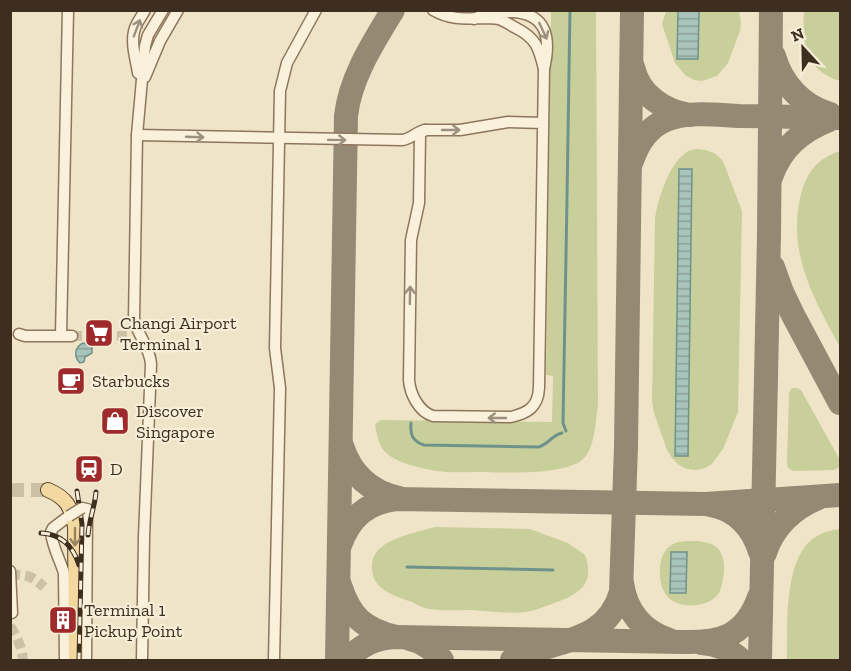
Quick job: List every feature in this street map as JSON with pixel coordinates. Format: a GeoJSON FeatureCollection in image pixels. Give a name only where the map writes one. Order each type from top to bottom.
{"type":"FeatureCollection","features":[{"type":"Feature","properties":{"kind":"main road"},"geometry":{"type":"LineString","coordinates":[[48,490],[61,496],[68,505],[75,526],[76,660]]}},
{"type":"Feature","properties":{"kind":"lane"},"geometry":{"type":"LineString","coordinates":[[15,334],[25,336],[65,333],[68,10]]}},
{"type":"Feature","properties":{"kind":"lane"},"geometry":{"type":"LineString","coordinates":[[141,88],[133,43],[135,28],[145,10]]}},
{"type":"Feature","properties":{"kind":"lane"},"geometry":{"type":"LineString","coordinates":[[142,660],[151,364],[150,355],[134,320],[137,135],[145,46],[148,35],[163,10]]}},
{"type":"Feature","properties":{"kind":"lane"},"geometry":{"type":"LineString","coordinates":[[141,88],[160,41],[178,10]]}},
{"type":"Feature","properties":{"kind":"lane"},"geometry":{"type":"LineString","coordinates":[[274,660],[280,388],[275,348],[280,91],[283,73],[292,51],[316,10]]}},
{"type":"Feature","properties":{"kind":"lane"},"geometry":{"type":"LineString","coordinates":[[433,10],[453,18],[498,19],[524,32],[537,46],[544,69]]}},
{"type":"Feature","properties":{"kind":"lane"},"geometry":{"type":"LineString","coordinates":[[425,130],[420,137],[419,203],[411,240],[409,380],[412,392],[421,408],[429,415],[502,418],[518,416],[529,410],[537,400],[539,388],[544,69],[548,54],[547,39],[542,26],[531,15],[519,12],[492,12],[474,19]]}},
{"type":"Feature","properties":{"kind":"lane"},"geometry":{"type":"LineString","coordinates":[[137,135],[402,140],[425,130],[460,130],[508,122],[543,123]]}},
{"type":"Feature","properties":{"kind":"lane"},"geometry":{"type":"LineString","coordinates":[[132,336],[141,340],[146,346]]}},
{"type":"Feature","properties":{"kind":"lane"},"geometry":{"type":"LineString","coordinates":[[65,660],[64,573],[51,532],[53,528],[82,508],[87,509],[86,660]]}},
{"type":"Feature","properties":{"kind":"lane"},"geometry":{"type":"LineString","coordinates":[[10,571],[12,613],[10,613]]}},
{"type":"Feature","properties":{"kind":"green space"},"geometry":{"type":"Polygon","coordinates":[[[551,11],[596,11],[598,404],[591,446],[585,457],[577,463],[549,471],[446,472],[406,464],[383,450],[375,424],[381,420],[552,422],[553,376],[546,375],[551,11]]]}},
{"type":"Feature","properties":{"kind":"green space"},"geometry":{"type":"Polygon","coordinates":[[[666,11],[678,11],[677,59],[697,59],[699,11],[739,11],[740,31],[728,63],[717,76],[702,81],[694,80],[686,76],[675,63],[662,24],[666,11]]]}},
{"type":"Feature","properties":{"kind":"green space"},"geometry":{"type":"Polygon","coordinates":[[[804,11],[840,11],[840,81],[819,70],[808,54],[804,34],[804,11]]]}},
{"type":"Feature","properties":{"kind":"green space"},"geometry":{"type":"Polygon","coordinates":[[[696,149],[716,154],[723,161],[742,211],[738,412],[723,449],[712,464],[697,470],[687,469],[672,458],[654,413],[652,401],[655,218],[668,175],[678,160],[689,151],[696,149]]]}},
{"type":"Feature","properties":{"kind":"green space"},"geometry":{"type":"Polygon","coordinates":[[[840,151],[840,347],[806,276],[798,239],[797,219],[800,198],[809,174],[824,158],[840,151]]]}},
{"type":"Feature","properties":{"kind":"green space"},"geometry":{"type":"Polygon","coordinates":[[[792,388],[801,390],[840,460],[838,468],[793,471],[788,468],[789,392],[792,388]]]}},
{"type":"Feature","properties":{"kind":"green space"},"geometry":{"type":"Polygon","coordinates":[[[435,527],[530,529],[568,543],[585,555],[588,565],[586,581],[570,597],[533,611],[519,613],[429,609],[391,594],[379,586],[372,573],[372,565],[379,550],[400,537],[435,527]]]}},
{"type":"Feature","properties":{"kind":"green space"},"geometry":{"type":"Polygon","coordinates":[[[840,529],[840,660],[787,660],[789,594],[797,561],[804,548],[814,538],[840,529]]]}},
{"type":"Feature","properties":{"kind":"green space"},"geometry":{"type":"Polygon","coordinates":[[[697,541],[713,545],[722,555],[724,571],[721,588],[718,595],[705,603],[679,604],[667,596],[661,584],[660,570],[663,556],[673,544],[697,541]]]}},
{"type":"Feature","properties":{"kind":"water"},"geometry":{"type":"Polygon","coordinates":[[[678,11],[699,11],[698,59],[677,59],[678,11]]]}},
{"type":"Feature","properties":{"kind":"water"},"geometry":{"type":"Polygon","coordinates":[[[679,169],[692,169],[688,456],[675,456],[679,169]]]}},
{"type":"Feature","properties":{"kind":"water"},"geometry":{"type":"Polygon","coordinates":[[[83,343],[92,346],[92,353],[80,363],[76,352],[83,343]]]}},
{"type":"Feature","properties":{"kind":"water"},"geometry":{"type":"Polygon","coordinates":[[[671,552],[687,552],[686,593],[670,593],[671,552]]]}},
{"type":"Feature","properties":{"kind":"waterway"},"geometry":{"type":"LineString","coordinates":[[567,197],[570,10]]}},
{"type":"Feature","properties":{"kind":"waterway"},"geometry":{"type":"LineString","coordinates":[[566,431],[563,423],[567,199]]}},
{"type":"Feature","properties":{"kind":"waterway"},"geometry":{"type":"LineString","coordinates":[[411,423],[413,437],[424,445],[538,447],[562,433]]}},
{"type":"Feature","properties":{"kind":"waterway"},"geometry":{"type":"LineString","coordinates":[[407,567],[553,570]]}},
{"type":"Feature","properties":{"kind":"taxiway"},"geometry":{"type":"LineString","coordinates":[[337,660],[346,116],[357,74],[393,10]]}},
{"type":"Feature","properties":{"kind":"taxiway"},"geometry":{"type":"LineString","coordinates":[[512,660],[591,631],[614,609],[621,592],[626,446],[632,10]]}},
{"type":"Feature","properties":{"kind":"taxiway"},"geometry":{"type":"LineString","coordinates":[[760,660],[769,235],[771,10]]}},
{"type":"Feature","properties":{"kind":"taxiway"},"geometry":{"type":"LineString","coordinates":[[774,56],[782,76],[794,92],[811,106],[830,114]]}},
{"type":"Feature","properties":{"kind":"taxiway"},"geometry":{"type":"LineString","coordinates":[[633,67],[641,85],[654,100],[671,110],[690,115]]}},
{"type":"Feature","properties":{"kind":"taxiway"},"geometry":{"type":"LineString","coordinates":[[632,161],[637,148],[649,131],[666,120],[683,115],[840,118]]}},
{"type":"Feature","properties":{"kind":"taxiway"},"geometry":{"type":"LineString","coordinates":[[771,177],[780,157],[793,142],[810,129],[829,120]]}},
{"type":"Feature","properties":{"kind":"taxiway"},"geometry":{"type":"LineString","coordinates":[[773,267],[793,315],[840,403]]}},
{"type":"Feature","properties":{"kind":"taxiway"},"geometry":{"type":"LineString","coordinates":[[342,446],[351,465],[363,480],[379,491],[399,498]]}},
{"type":"Feature","properties":{"kind":"taxiway"},"geometry":{"type":"LineString","coordinates":[[340,545],[344,535],[360,513],[376,504],[395,499],[705,504],[840,495]]}},
{"type":"Feature","properties":{"kind":"taxiway"},"geometry":{"type":"LineString","coordinates":[[765,553],[773,535],[785,520],[800,507],[818,498]]}},
{"type":"Feature","properties":{"kind":"taxiway"},"geometry":{"type":"LineString","coordinates":[[710,505],[728,511],[742,521],[753,535],[760,552]]}},
{"type":"Feature","properties":{"kind":"taxiway"},"geometry":{"type":"LineString","coordinates":[[622,583],[627,602],[637,619],[651,631],[669,640]]}},
{"type":"Feature","properties":{"kind":"taxiway"},"geometry":{"type":"LineString","coordinates":[[340,585],[348,606],[360,620],[375,630],[396,637]]}},
{"type":"Feature","properties":{"kind":"taxiway"},"geometry":{"type":"LineString","coordinates":[[347,660],[369,643],[396,637],[708,641],[730,635],[739,629],[753,610],[759,597]]}},
{"type":"Feature","properties":{"kind":"taxiway"},"geometry":{"type":"LineString","coordinates":[[410,639],[428,647],[442,660]]}},
{"type":"Feature","properties":{"kind":"taxiway"},"geometry":{"type":"LineString","coordinates":[[702,643],[723,648],[741,660]]}},
{"type":"Feature","properties":{"kind":"tunnel"},"geometry":{"type":"LineString","coordinates":[[72,336],[132,336]]}},
{"type":"Feature","properties":{"kind":"tunnel"},"geometry":{"type":"LineString","coordinates":[[10,490],[48,490]]}},
{"type":"Feature","properties":{"kind":"tunnel"},"geometry":{"type":"LineString","coordinates":[[10,575],[29,576],[44,587]]}},
{"type":"Feature","properties":{"kind":"tunnel"},"geometry":{"type":"LineString","coordinates":[[10,626],[19,642],[23,660]]}},
{"type":"Feature","properties":{"kind":"railway"},"geometry":{"type":"LineString","coordinates":[[77,491],[82,524],[79,660]]}},
{"type":"Feature","properties":{"kind":"railway"},"geometry":{"type":"LineString","coordinates":[[88,535],[96,492]]}},
{"type":"Feature","properties":{"kind":"railway"},"geometry":{"type":"LineString","coordinates":[[41,533],[55,536],[65,542],[79,565]]}},
{"type":"Feature","properties":{"kind":"place","name":"Changi Airport Terminal 1"},"geometry":{"type":"Point","coordinates":[99,333]}},
{"type":"Feature","properties":{"kind":"place","name":"Starbucks"},"geometry":{"type":"Point","coordinates":[71,381]}},
{"type":"Feature","properties":{"kind":"place","name":"Discover Singapore"},"geometry":{"type":"Point","coordinates":[115,421]}},
{"type":"Feature","properties":{"kind":"place","name":"D"},"geometry":{"type":"Point","coordinates":[89,469]}},
{"type":"Feature","properties":{"kind":"place","name":"Terminal 1 Pickup Point"},"geometry":{"type":"Point","coordinates":[63,620]}}]}
